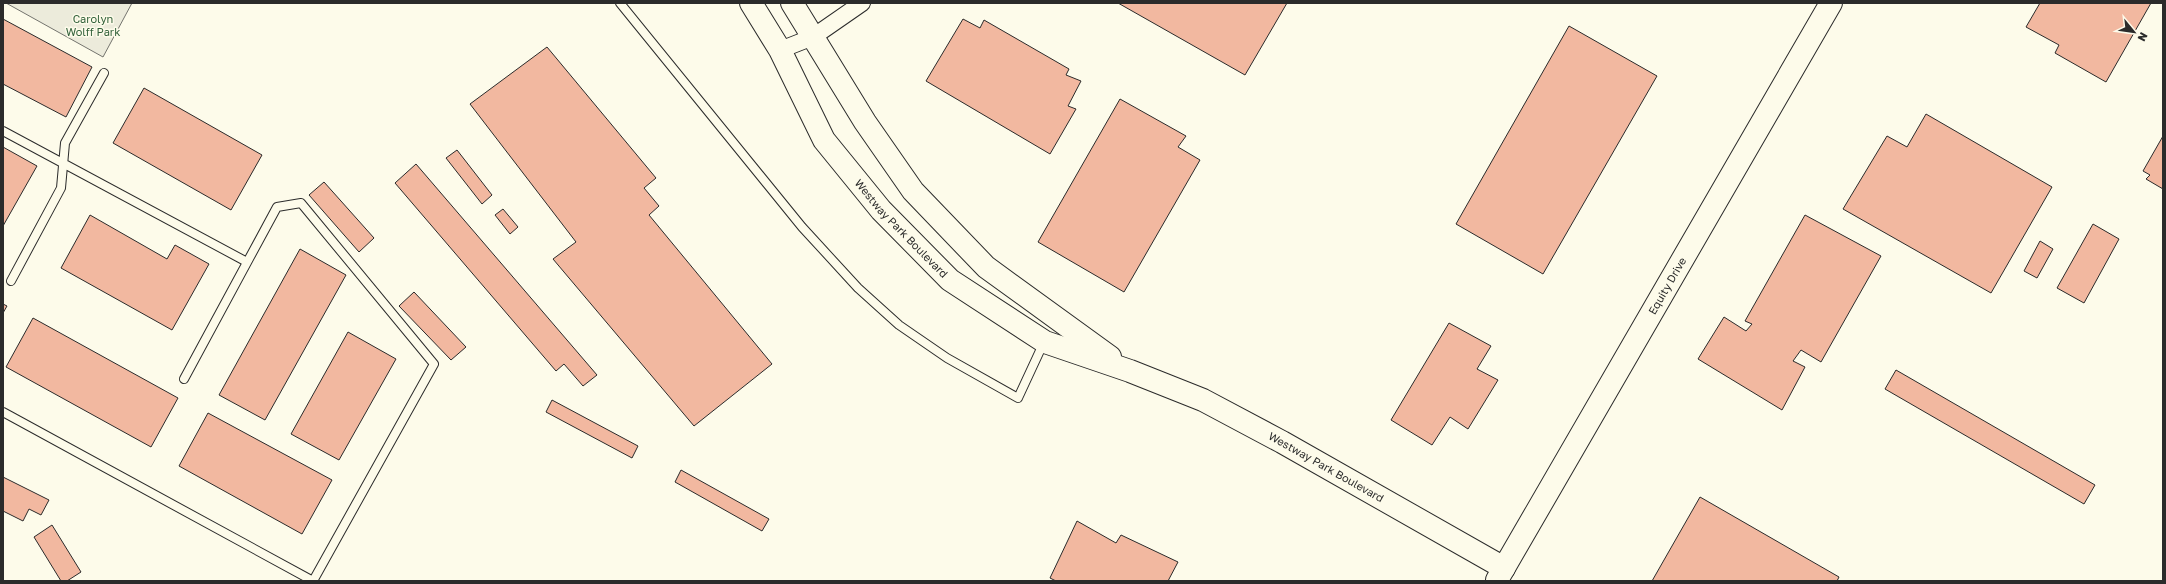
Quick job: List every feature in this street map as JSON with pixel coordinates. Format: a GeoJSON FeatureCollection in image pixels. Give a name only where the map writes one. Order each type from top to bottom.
{"type":"FeatureCollection","features":[{"type":"Feature","properties":{"kind":"street","name":"Westway Park Boulevard"},"geometry":{"type":"LineString","coordinates":[[751,3],[780,50],[824,140],[881,210],[950,280],[1045,342],[1130,370],[1203,400],[1282,442],[1501,574]]}},
{"type":"Feature","properties":{"kind":"street","name":"Westway Park Boulevard"},"geometry":{"type":"LineString","coordinates":[[792,3],[866,122],[913,192],[986,267],[1130,370]]}},
{"type":"Feature","properties":{"kind":"street"},"geometry":{"type":"LineString","coordinates":[[780,50],[813,37],[862,3]]}},
{"type":"Feature","properties":{"kind":"street","name":"Equity Drive"},"geometry":{"type":"LineString","coordinates":[[1501,574],[1831,3]]}},
{"type":"Feature","properties":{"kind":"lane"},"geometry":{"type":"LineString","coordinates":[[620,3],[802,227],[858,288],[899,325],[947,358],[1018,398],[1045,342]]}},
{"type":"Feature","properties":{"kind":"lane"},"geometry":{"type":"LineString","coordinates":[[11,281],[62,188],[65,143],[104,73]]}},
{"type":"Feature","properties":{"kind":"lane"},"geometry":{"type":"LineString","coordinates":[[3,131],[247,262]]}},
{"type":"Feature","properties":{"kind":"lane"},"geometry":{"type":"LineString","coordinates":[[3,412],[313,580],[434,364],[301,203],[278,207],[184,379]]}},
{"type":"Feature","properties":{"kind":"green space","name":"Carolyn Wolff Park"},"geometry":{"type":"Polygon","coordinates":[[[6,3],[132,3],[103,57],[6,3]]]}},
{"type":"Feature","properties":{"kind":"building"},"geometry":{"type":"Polygon","coordinates":[[[1118,3],[1287,3],[1245,75],[1118,3]]]}},
{"type":"Feature","properties":{"kind":"building"},"geometry":{"type":"Polygon","coordinates":[[[2040,3],[2151,3],[2106,82],[2055,53],[2059,45],[2026,27],[2040,3]]]}},
{"type":"Feature","properties":{"kind":"building"},"geometry":{"type":"Polygon","coordinates":[[[3,19],[92,67],[66,117],[3,84],[3,19]]]}},
{"type":"Feature","properties":{"kind":"building"},"geometry":{"type":"Polygon","coordinates":[[[963,19],[980,28],[984,20],[1069,69],[1066,75],[1081,81],[1068,106],[1076,109],[1050,154],[926,81],[963,19]]]}},
{"type":"Feature","properties":{"kind":"building"},"geometry":{"type":"Polygon","coordinates":[[[1569,26],[1657,76],[1543,274],[1456,224],[1569,26]]]}},
{"type":"Feature","properties":{"kind":"building"},"geometry":{"type":"Polygon","coordinates":[[[547,47],[656,178],[644,188],[659,206],[649,215],[772,364],[694,426],[553,259],[576,242],[470,104],[547,47]]]}},
{"type":"Feature","properties":{"kind":"building"},"geometry":{"type":"Polygon","coordinates":[[[144,88],[262,155],[231,210],[113,143],[144,88]]]}},
{"type":"Feature","properties":{"kind":"building"},"geometry":{"type":"Polygon","coordinates":[[[1120,99],[1186,136],[1178,147],[1200,160],[1124,292],[1038,242],[1120,99]]]}},
{"type":"Feature","properties":{"kind":"building"},"geometry":{"type":"Polygon","coordinates":[[[1926,114],[2052,187],[1991,293],[1843,209],[1887,136],[1907,147],[1926,114]]]}},
{"type":"Feature","properties":{"kind":"building"},"geometry":{"type":"Polygon","coordinates":[[[2163,136],[2163,189],[2146,179],[2150,175],[2143,171],[2163,136]]]}},
{"type":"Feature","properties":{"kind":"building"},"geometry":{"type":"Polygon","coordinates":[[[3,147],[37,166],[3,226],[3,147]]]}},
{"type":"Feature","properties":{"kind":"building"},"geometry":{"type":"Polygon","coordinates":[[[457,150],[492,195],[482,204],[446,158],[457,150]]]}},
{"type":"Feature","properties":{"kind":"building"},"geometry":{"type":"Polygon","coordinates":[[[416,164],[597,375],[583,386],[564,364],[556,371],[395,183],[416,164]]]}},
{"type":"Feature","properties":{"kind":"building"},"geometry":{"type":"Polygon","coordinates":[[[324,182],[374,238],[359,252],[309,195],[324,182]]]}},
{"type":"Feature","properties":{"kind":"building"},"geometry":{"type":"Polygon","coordinates":[[[503,209],[518,227],[510,234],[495,215],[503,209]]]}},
{"type":"Feature","properties":{"kind":"building"},"geometry":{"type":"Polygon","coordinates":[[[90,215],[167,259],[175,245],[209,264],[172,330],[61,268],[90,215]]]}},
{"type":"Feature","properties":{"kind":"building"},"geometry":{"type":"Polygon","coordinates":[[[1805,215],[1881,256],[1821,362],[1801,350],[1793,361],[1805,367],[1782,410],[1698,359],[1724,317],[1746,331],[1752,324],[1745,321],[1805,215]]]}},
{"type":"Feature","properties":{"kind":"building"},"geometry":{"type":"Polygon","coordinates":[[[2093,224],[2119,239],[2084,303],[2057,288],[2093,224]]]}},
{"type":"Feature","properties":{"kind":"building"},"geometry":{"type":"Polygon","coordinates":[[[2040,241],[2053,249],[2037,278],[2024,271],[2040,241]]]}},
{"type":"Feature","properties":{"kind":"building"},"geometry":{"type":"Polygon","coordinates":[[[300,249],[346,275],[265,420],[219,395],[300,249]]]}},
{"type":"Feature","properties":{"kind":"building"},"geometry":{"type":"Polygon","coordinates":[[[414,292],[466,347],[451,360],[399,306],[414,292]]]}},
{"type":"Feature","properties":{"kind":"building"},"geometry":{"type":"Polygon","coordinates":[[[3,304],[7,306],[3,313],[3,304]]]}},
{"type":"Feature","properties":{"kind":"building"},"geometry":{"type":"Polygon","coordinates":[[[33,318],[178,398],[151,447],[6,367],[33,318]]]}},
{"type":"Feature","properties":{"kind":"building"},"geometry":{"type":"Polygon","coordinates":[[[1449,323],[1491,346],[1477,369],[1498,380],[1468,429],[1450,417],[1432,445],[1391,420],[1449,323]]]}},
{"type":"Feature","properties":{"kind":"building"},"geometry":{"type":"Polygon","coordinates":[[[348,332],[396,359],[339,460],[291,434],[348,332]]]}},
{"type":"Feature","properties":{"kind":"building"},"geometry":{"type":"Polygon","coordinates":[[[1896,370],[2095,485],[2084,504],[1885,389],[1896,370]]]}},
{"type":"Feature","properties":{"kind":"building"},"geometry":{"type":"Polygon","coordinates":[[[552,400],[638,446],[632,458],[546,412],[552,400]]]}},
{"type":"Feature","properties":{"kind":"building"},"geometry":{"type":"Polygon","coordinates":[[[208,413],[332,480],[302,534],[179,466],[208,413]]]}},
{"type":"Feature","properties":{"kind":"building"},"geometry":{"type":"Polygon","coordinates":[[[681,470],[769,519],[762,531],[675,482],[681,470]]]}},
{"type":"Feature","properties":{"kind":"building"},"geometry":{"type":"Polygon","coordinates":[[[3,477],[49,500],[41,515],[29,509],[23,521],[3,511],[3,477]]]}},
{"type":"Feature","properties":{"kind":"building"},"geometry":{"type":"Polygon","coordinates":[[[1700,497],[1839,577],[1837,581],[1652,581],[1700,497]]]}},
{"type":"Feature","properties":{"kind":"building"},"geometry":{"type":"Polygon","coordinates":[[[1077,521],[1116,543],[1121,535],[1178,562],[1168,581],[1056,581],[1050,578],[1077,521]]]}},
{"type":"Feature","properties":{"kind":"building"},"geometry":{"type":"Polygon","coordinates":[[[52,525],[81,572],[67,581],[61,581],[34,537],[52,525]]]}}]}
